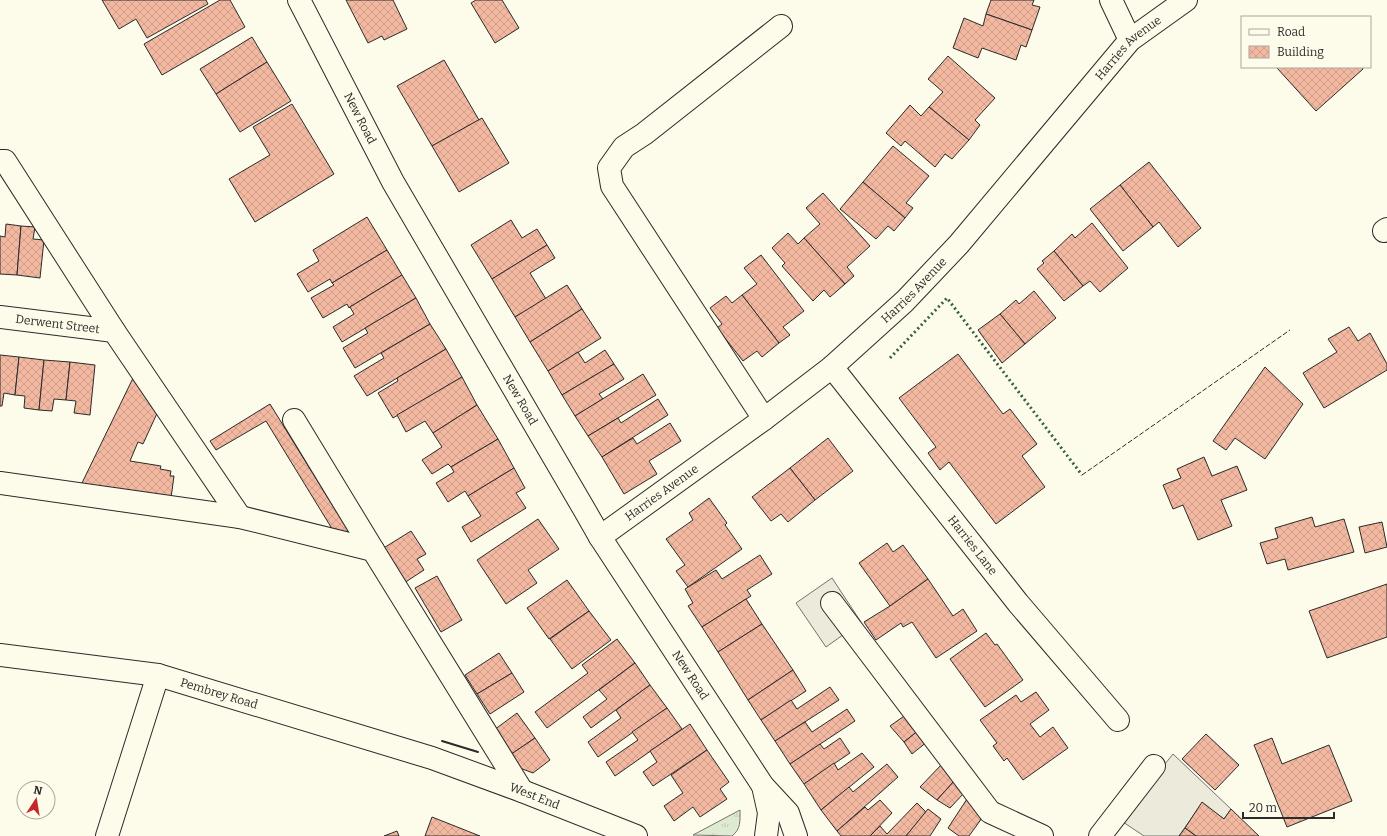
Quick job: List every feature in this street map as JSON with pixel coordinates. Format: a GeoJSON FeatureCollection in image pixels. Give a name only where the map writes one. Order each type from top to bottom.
{"type":"FeatureCollection","features":[{"type":"Feature","properties":{"kind":"main road","name":"New Road"},"geometry":{"type":"LineString","coordinates":[[299,0],[393,182],[600,537],[763,786],[788,813],[796,836]]}},
{"type":"Feature","properties":{"kind":"main road"},"geometry":{"type":"LineString","coordinates":[[1111,0],[1130,40]]}},
{"type":"Feature","properties":{"kind":"main road","name":"Harries Avenue"},"geometry":{"type":"LineString","coordinates":[[600,537],[764,419],[832,366],[906,301],[959,244],[1130,40],[1186,0]]}},
{"type":"Feature","properties":{"kind":"main road"},"geometry":{"type":"LineString","coordinates":[[764,419],[612,186],[609,168],[624,147],[644,134],[781,26]]}},
{"type":"Feature","properties":{"kind":"main road"},"geometry":{"type":"LineString","coordinates":[[0,161],[5,161],[114,331],[240,517]]}},
{"type":"Feature","properties":{"kind":"main road","name":"Derwent Street"},"geometry":{"type":"LineString","coordinates":[[0,317],[114,331]]}},
{"type":"Feature","properties":{"kind":"main road","name":"Harries Lane"},"geometry":{"type":"LineString","coordinates":[[832,366],[1018,603],[1118,720]]}},
{"type":"Feature","properties":{"kind":"main road"},"geometry":{"type":"LineString","coordinates":[[294,420],[522,791]]}},
{"type":"Feature","properties":{"kind":"main road"},"geometry":{"type":"LineString","coordinates":[[0,483],[240,517],[373,550]]}},
{"type":"Feature","properties":{"kind":"main road"},"geometry":{"type":"LineString","coordinates":[[832,603],[990,812],[1042,836]]}},
{"type":"Feature","properties":{"kind":"main road","name":"Pembrey Road"},"geometry":{"type":"LineString","coordinates":[[0,655],[158,675],[432,758]]}},
{"type":"Feature","properties":{"kind":"main road"},"geometry":{"type":"LineString","coordinates":[[107,836],[158,675]]}},
{"type":"Feature","properties":{"kind":"main road","name":"West End"},"geometry":{"type":"LineString","coordinates":[[432,758],[522,791],[636,836]]}},
{"type":"Feature","properties":{"kind":"main road"},"geometry":{"type":"LineString","coordinates":[[1100,836],[1154,766]]}},
{"type":"Feature","properties":{"kind":"main road","name":"New Road"},"geometry":{"type":"LineString","coordinates":[[763,786],[769,813],[766,836]]}},
{"type":"Feature","properties":{"kind":"green space"},"geometry":{"type":"Polygon","coordinates":[[[740,810],[740,821],[738,828],[732,836],[693,835],[740,810]]]}},
{"type":"Feature","properties":{"kind":"shaded area"},"geometry":{"type":"Polygon","coordinates":[[[832,578],[861,622],[826,647],[796,603],[832,578]]]}},
{"type":"Feature","properties":{"kind":"shaded area"},"geometry":{"type":"Polygon","coordinates":[[[1173,754],[1231,809],[1224,819],[1202,803],[1179,836],[1144,836],[1120,820],[1173,754]]]}},
{"type":"Feature","properties":{"kind":"building"},"geometry":{"type":"Polygon","coordinates":[[[102,0],[206,0],[208,4],[147,38],[136,19],[119,29],[102,0]]]}},
{"type":"Feature","properties":{"kind":"building"},"geometry":{"type":"Polygon","coordinates":[[[220,0],[230,0],[245,27],[162,75],[144,44],[220,0]]]}},
{"type":"Feature","properties":{"kind":"building"},"geometry":{"type":"Polygon","coordinates":[[[346,0],[393,0],[407,29],[384,40],[382,36],[368,43],[346,0]]]}},
{"type":"Feature","properties":{"kind":"building"},"geometry":{"type":"Polygon","coordinates":[[[476,0],[502,0],[519,28],[495,43],[471,3],[476,0]]]}},
{"type":"Feature","properties":{"kind":"building"},"geometry":{"type":"Polygon","coordinates":[[[991,0],[1034,0],[1032,5],[1040,7],[1032,30],[986,14],[991,0]]]}},
{"type":"Feature","properties":{"kind":"building"},"geometry":{"type":"Polygon","coordinates":[[[986,14],[1032,30],[1026,47],[1021,45],[1016,60],[982,48],[978,58],[953,48],[964,18],[983,26],[986,14]]]}},
{"type":"Feature","properties":{"kind":"building"},"geometry":{"type":"Polygon","coordinates":[[[252,37],[267,62],[216,94],[200,69],[252,37]]]}},
{"type":"Feature","properties":{"kind":"building"},"geometry":{"type":"Polygon","coordinates":[[[948,56],[995,98],[975,120],[980,125],[969,140],[929,107],[943,92],[928,79],[948,56]]]}},
{"type":"Feature","properties":{"kind":"building"},"geometry":{"type":"Polygon","coordinates":[[[444,60],[479,120],[432,146],[397,86],[444,60]]]}},
{"type":"Feature","properties":{"kind":"building"},"geometry":{"type":"Polygon","coordinates":[[[267,62],[291,101],[240,132],[216,94],[267,62]]]}},
{"type":"Feature","properties":{"kind":"building"},"geometry":{"type":"Polygon","coordinates":[[[1277,68],[1362,68],[1363,69],[1316,111],[1277,68]]]}},
{"type":"Feature","properties":{"kind":"building"},"geometry":{"type":"Polygon","coordinates":[[[292,104],[334,174],[255,222],[229,179],[270,155],[253,127],[292,104]]]}},
{"type":"Feature","properties":{"kind":"building"},"geometry":{"type":"Polygon","coordinates":[[[910,105],[921,116],[929,107],[969,140],[952,159],[945,154],[935,167],[905,141],[901,146],[886,133],[910,105]]]}},
{"type":"Feature","properties":{"kind":"building"},"geometry":{"type":"Polygon","coordinates":[[[482,118],[509,163],[459,192],[432,146],[482,118]]]}},
{"type":"Feature","properties":{"kind":"building"},"geometry":{"type":"Polygon","coordinates":[[[893,146],[929,176],[906,203],[913,208],[905,218],[863,182],[893,146]]]}},
{"type":"Feature","properties":{"kind":"building"},"geometry":{"type":"Polygon","coordinates":[[[1149,162],[1201,228],[1178,247],[1159,222],[1153,227],[1120,185],[1149,162]]]}},
{"type":"Feature","properties":{"kind":"building"},"geometry":{"type":"Polygon","coordinates":[[[863,182],[905,218],[894,231],[888,226],[876,239],[840,209],[863,182]]]}},
{"type":"Feature","properties":{"kind":"building"},"geometry":{"type":"Polygon","coordinates":[[[1120,185],[1153,227],[1123,251],[1090,209],[1120,185]]]}},
{"type":"Feature","properties":{"kind":"building"},"geometry":{"type":"Polygon","coordinates":[[[823,193],[870,246],[847,267],[854,276],[845,284],[804,238],[820,224],[806,208],[823,193]]]}},
{"type":"Feature","properties":{"kind":"building"},"geometry":{"type":"Polygon","coordinates":[[[367,217],[387,250],[332,283],[330,279],[308,292],[297,274],[319,261],[313,250],[367,217]]]}},
{"type":"Feature","properties":{"kind":"building"},"geometry":{"type":"Polygon","coordinates":[[[511,220],[522,238],[537,229],[547,245],[492,279],[471,245],[511,220]]]}},
{"type":"Feature","properties":{"kind":"building"},"geometry":{"type":"Polygon","coordinates":[[[1092,223],[1128,268],[1100,292],[1090,281],[1083,286],[1054,251],[1072,234],[1075,238],[1092,223]]]}},
{"type":"Feature","properties":{"kind":"building"},"geometry":{"type":"Polygon","coordinates":[[[6,224],[21,226],[17,275],[0,274],[0,236],[5,237],[6,224]]]}},
{"type":"Feature","properties":{"kind":"building"},"geometry":{"type":"Polygon","coordinates":[[[21,226],[35,227],[33,239],[44,240],[40,278],[17,275],[21,226]]]}},
{"type":"Feature","properties":{"kind":"building"},"geometry":{"type":"Polygon","coordinates":[[[788,233],[798,244],[804,238],[845,284],[830,297],[824,290],[813,301],[782,266],[785,263],[772,248],[788,233]]]}},
{"type":"Feature","properties":{"kind":"building"},"geometry":{"type":"Polygon","coordinates":[[[547,245],[555,258],[530,273],[546,299],[515,317],[492,279],[547,245]]]}},
{"type":"Feature","properties":{"kind":"building"},"geometry":{"type":"Polygon","coordinates":[[[387,250],[402,275],[349,308],[347,304],[323,318],[311,298],[334,285],[332,283],[387,250]]]}},
{"type":"Feature","properties":{"kind":"building"},"geometry":{"type":"Polygon","coordinates":[[[1054,251],[1083,286],[1064,301],[1037,269],[1044,263],[1042,261],[1054,251]]]}},
{"type":"Feature","properties":{"kind":"building"},"geometry":{"type":"Polygon","coordinates":[[[761,255],[804,311],[783,327],[790,335],[779,343],[742,295],[757,284],[744,268],[761,255]]]}},
{"type":"Feature","properties":{"kind":"building"},"geometry":{"type":"Polygon","coordinates":[[[402,275],[416,298],[342,342],[333,327],[354,314],[350,307],[402,275]]]}},
{"type":"Feature","properties":{"kind":"building"},"geometry":{"type":"Polygon","coordinates":[[[567,285],[582,309],[530,342],[515,317],[567,285]]]}},
{"type":"Feature","properties":{"kind":"building"},"geometry":{"type":"Polygon","coordinates":[[[1034,291],[1056,318],[1025,344],[1000,314],[1016,300],[1019,304],[1034,291]]]}},
{"type":"Feature","properties":{"kind":"building"},"geometry":{"type":"Polygon","coordinates":[[[742,295],[779,343],[762,357],[757,351],[743,361],[717,328],[722,324],[710,308],[726,296],[732,303],[742,295]]]}},
{"type":"Feature","properties":{"kind":"building"},"geometry":{"type":"Polygon","coordinates":[[[416,298],[430,324],[355,368],[343,348],[368,333],[365,328],[416,298]]]}},
{"type":"Feature","properties":{"kind":"building"},"geometry":{"type":"Polygon","coordinates":[[[582,309],[601,338],[548,371],[530,342],[582,309]]]}},
{"type":"Feature","properties":{"kind":"building"},"geometry":{"type":"Polygon","coordinates":[[[1000,314],[1025,344],[1002,363],[978,330],[1000,314]]]}},
{"type":"Feature","properties":{"kind":"building"},"geometry":{"type":"Polygon","coordinates":[[[430,324],[446,349],[367,396],[354,376],[384,358],[381,353],[430,324]]]}},
{"type":"Feature","properties":{"kind":"building"},"geometry":{"type":"Polygon","coordinates":[[[1349,327],[1358,341],[1370,333],[1387,364],[1387,370],[1324,408],[1303,373],[1337,352],[1328,339],[1349,327]]]}},
{"type":"Feature","properties":{"kind":"building"},"geometry":{"type":"Polygon","coordinates":[[[446,349],[462,377],[393,418],[378,393],[398,381],[397,378],[446,349]]]}},
{"type":"Feature","properties":{"kind":"building"},"geometry":{"type":"Polygon","coordinates":[[[605,350],[614,364],[562,395],[548,371],[578,352],[585,363],[605,350]]]}},
{"type":"Feature","properties":{"kind":"building"},"geometry":{"type":"Polygon","coordinates":[[[958,354],[1003,414],[1010,409],[1037,444],[1022,456],[1045,487],[996,524],[949,462],[940,470],[928,453],[936,447],[899,398],[958,354]]]}},
{"type":"Feature","properties":{"kind":"building"},"geometry":{"type":"Polygon","coordinates":[[[0,355],[19,357],[15,395],[4,393],[2,406],[0,406],[0,355]]]}},
{"type":"Feature","properties":{"kind":"building"},"geometry":{"type":"Polygon","coordinates":[[[19,357],[44,360],[39,410],[24,408],[25,396],[15,395],[19,357]]]}},
{"type":"Feature","properties":{"kind":"building"},"geometry":{"type":"Polygon","coordinates":[[[44,360],[70,362],[66,400],[54,399],[52,411],[39,410],[44,360]]]}},
{"type":"Feature","properties":{"kind":"building"},"geometry":{"type":"Polygon","coordinates":[[[70,362],[95,365],[90,415],[74,413],[76,401],[66,400],[70,362]]]}},
{"type":"Feature","properties":{"kind":"building"},"geometry":{"type":"Polygon","coordinates":[[[614,364],[624,379],[599,394],[603,399],[575,416],[562,395],[614,364]]]}},
{"type":"Feature","properties":{"kind":"building"},"geometry":{"type":"Polygon","coordinates":[[[1265,367],[1303,404],[1265,459],[1235,438],[1226,450],[1213,441],[1265,367]]]}},
{"type":"Feature","properties":{"kind":"building"},"geometry":{"type":"Polygon","coordinates":[[[135,374],[159,409],[143,444],[138,442],[130,461],[161,466],[160,469],[171,471],[170,476],[174,476],[171,498],[81,485],[135,374]]]}},
{"type":"Feature","properties":{"kind":"building"},"geometry":{"type":"Polygon","coordinates":[[[643,374],[656,395],[588,436],[575,416],[643,374]]]}},
{"type":"Feature","properties":{"kind":"building"},"geometry":{"type":"Polygon","coordinates":[[[462,377],[477,405],[433,433],[425,421],[406,432],[397,415],[462,377]]]}},
{"type":"Feature","properties":{"kind":"building"},"geometry":{"type":"Polygon","coordinates":[[[658,399],[668,415],[602,457],[588,436],[618,418],[621,423],[658,399]]]}},
{"type":"Feature","properties":{"kind":"building"},"geometry":{"type":"Polygon","coordinates":[[[270,404],[349,532],[334,532],[266,421],[216,450],[210,441],[270,404]]]}},
{"type":"Feature","properties":{"kind":"building"},"geometry":{"type":"Polygon","coordinates":[[[477,405],[498,439],[451,467],[448,464],[432,474],[422,460],[442,447],[433,433],[477,405]]]}},
{"type":"Feature","properties":{"kind":"building"},"geometry":{"type":"Polygon","coordinates":[[[670,423],[681,441],[649,461],[657,474],[624,494],[602,457],[633,438],[637,444],[670,423]]]}},
{"type":"Feature","properties":{"kind":"building"},"geometry":{"type":"Polygon","coordinates":[[[828,438],[853,471],[815,500],[790,468],[828,438]]]}},
{"type":"Feature","properties":{"kind":"building"},"geometry":{"type":"Polygon","coordinates":[[[498,439],[514,468],[468,496],[465,491],[448,502],[436,483],[454,472],[451,467],[498,439]]]}},
{"type":"Feature","properties":{"kind":"building"},"geometry":{"type":"Polygon","coordinates":[[[1204,457],[1212,476],[1237,466],[1247,490],[1221,500],[1232,526],[1198,540],[1183,505],[1173,509],[1163,485],[1181,478],[1177,469],[1204,457]]]}},
{"type":"Feature","properties":{"kind":"building"},"geometry":{"type":"Polygon","coordinates":[[[514,468],[525,488],[516,493],[526,508],[471,542],[462,527],[481,516],[468,496],[514,468]]]}},
{"type":"Feature","properties":{"kind":"building"},"geometry":{"type":"Polygon","coordinates":[[[790,468],[815,500],[788,522],[781,514],[771,521],[752,497],[790,468]]]}},
{"type":"Feature","properties":{"kind":"building"},"geometry":{"type":"Polygon","coordinates":[[[709,498],[727,523],[725,525],[742,549],[688,587],[676,571],[685,565],[666,539],[693,520],[689,513],[709,498]]]}},
{"type":"Feature","properties":{"kind":"building"},"geometry":{"type":"Polygon","coordinates":[[[1312,517],[1315,527],[1344,519],[1354,552],[1288,570],[1285,559],[1267,564],[1260,543],[1278,538],[1275,528],[1312,517]]]}},
{"type":"Feature","properties":{"kind":"building"},"geometry":{"type":"Polygon","coordinates":[[[538,519],[559,549],[528,570],[537,583],[506,604],[477,560],[538,519]]]}},
{"type":"Feature","properties":{"kind":"building"},"geometry":{"type":"Polygon","coordinates":[[[1382,522],[1387,547],[1365,553],[1359,527],[1382,522]]]}},
{"type":"Feature","properties":{"kind":"building"},"geometry":{"type":"Polygon","coordinates":[[[411,531],[426,554],[417,559],[424,570],[404,583],[382,549],[411,531]]]}},
{"type":"Feature","properties":{"kind":"building"},"geometry":{"type":"Polygon","coordinates":[[[887,543],[893,552],[903,545],[928,579],[890,606],[859,563],[887,543]]]}},
{"type":"Feature","properties":{"kind":"building"},"geometry":{"type":"Polygon","coordinates":[[[760,555],[772,574],[747,590],[751,596],[702,627],[688,606],[693,603],[685,589],[716,570],[722,579],[760,555]]]}},
{"type":"Feature","properties":{"kind":"building"},"geometry":{"type":"Polygon","coordinates":[[[437,576],[462,620],[441,632],[415,588],[437,576]]]}},
{"type":"Feature","properties":{"kind":"building"},"geometry":{"type":"Polygon","coordinates":[[[928,579],[953,616],[963,609],[977,631],[936,658],[912,622],[903,627],[901,623],[876,640],[864,622],[890,606],[928,579]]]}},
{"type":"Feature","properties":{"kind":"building"},"geometry":{"type":"Polygon","coordinates":[[[567,580],[589,611],[549,639],[527,608],[567,580]]]}},
{"type":"Feature","properties":{"kind":"building"},"geometry":{"type":"Polygon","coordinates":[[[1387,584],[1387,637],[1327,658],[1309,611],[1387,584]]]}},
{"type":"Feature","properties":{"kind":"building"},"geometry":{"type":"Polygon","coordinates":[[[746,599],[762,624],[718,652],[702,627],[746,599]]]}},
{"type":"Feature","properties":{"kind":"building"},"geometry":{"type":"Polygon","coordinates":[[[589,611],[611,640],[572,669],[550,639],[589,611]]]}},
{"type":"Feature","properties":{"kind":"building"},"geometry":{"type":"Polygon","coordinates":[[[762,624],[793,670],[748,700],[718,652],[762,624]]]}},
{"type":"Feature","properties":{"kind":"building"},"geometry":{"type":"Polygon","coordinates":[[[986,633],[995,645],[997,644],[1023,680],[985,707],[950,659],[986,633]]]}},
{"type":"Feature","properties":{"kind":"building"},"geometry":{"type":"Polygon","coordinates":[[[617,639],[635,663],[547,728],[535,712],[588,673],[582,665],[617,639]]]}},
{"type":"Feature","properties":{"kind":"building"},"geometry":{"type":"Polygon","coordinates":[[[499,653],[512,673],[477,694],[465,675],[499,653]]]}},
{"type":"Feature","properties":{"kind":"building"},"geometry":{"type":"Polygon","coordinates":[[[635,663],[650,685],[591,728],[583,717],[607,699],[599,690],[635,663]]]}},
{"type":"Feature","properties":{"kind":"building"},"geometry":{"type":"Polygon","coordinates":[[[793,670],[806,691],[761,720],[748,700],[793,670]]]}},
{"type":"Feature","properties":{"kind":"building"},"geometry":{"type":"Polygon","coordinates":[[[512,673],[524,692],[490,714],[477,694],[512,673]]]}},
{"type":"Feature","properties":{"kind":"building"},"geometry":{"type":"Polygon","coordinates":[[[650,685],[667,708],[598,757],[588,742],[621,718],[616,710],[650,685]]]}},
{"type":"Feature","properties":{"kind":"building"},"geometry":{"type":"Polygon","coordinates":[[[830,687],[839,700],[775,741],[761,720],[791,700],[797,709],[830,687]]]}},
{"type":"Feature","properties":{"kind":"building"},"geometry":{"type":"Polygon","coordinates":[[[1036,692],[1049,710],[1030,724],[1040,737],[1053,727],[1068,748],[1023,780],[1007,758],[1004,761],[993,746],[997,743],[980,720],[1016,695],[1021,702],[1036,692]]]}},
{"type":"Feature","properties":{"kind":"building"},"geometry":{"type":"Polygon","coordinates":[[[667,708],[682,729],[615,776],[606,762],[638,740],[632,732],[667,708]]]}},
{"type":"Feature","properties":{"kind":"building"},"geometry":{"type":"Polygon","coordinates":[[[847,709],[855,721],[790,764],[775,741],[805,722],[812,732],[847,709]]]}},
{"type":"Feature","properties":{"kind":"building"},"geometry":{"type":"Polygon","coordinates":[[[517,713],[535,738],[507,757],[494,730],[517,713]]]}},
{"type":"Feature","properties":{"kind":"building"},"geometry":{"type":"Polygon","coordinates":[[[907,714],[919,730],[904,742],[890,726],[907,714]]]}},
{"type":"Feature","properties":{"kind":"building"},"geometry":{"type":"Polygon","coordinates":[[[690,724],[707,750],[653,786],[643,772],[657,762],[650,751],[690,724]]]}},
{"type":"Feature","properties":{"kind":"building"},"geometry":{"type":"Polygon","coordinates":[[[919,730],[928,741],[912,754],[904,742],[919,730]]]}},
{"type":"Feature","properties":{"kind":"building"},"geometry":{"type":"Polygon","coordinates":[[[1206,734],[1239,765],[1215,790],[1182,759],[1206,734]]]}},
{"type":"Feature","properties":{"kind":"building"},"geometry":{"type":"Polygon","coordinates":[[[535,738],[550,760],[533,773],[512,765],[507,757],[535,738]]]}},
{"type":"Feature","properties":{"kind":"building"},"geometry":{"type":"Polygon","coordinates":[[[840,738],[850,753],[804,784],[790,764],[820,744],[824,749],[840,738]]]}},
{"type":"Feature","properties":{"kind":"building"},"geometry":{"type":"Polygon","coordinates":[[[1272,738],[1282,764],[1329,745],[1352,801],[1287,827],[1254,745],[1272,738]]]}},
{"type":"Feature","properties":{"kind":"building"},"geometry":{"type":"Polygon","coordinates":[[[707,750],[729,782],[720,789],[727,799],[700,817],[693,807],[674,821],[664,806],[683,793],[671,775],[707,750]]]}},
{"type":"Feature","properties":{"kind":"building"},"geometry":{"type":"Polygon","coordinates":[[[862,753],[874,767],[821,810],[804,784],[834,763],[838,770],[862,753]]]}},
{"type":"Feature","properties":{"kind":"building"},"geometry":{"type":"Polygon","coordinates":[[[943,763],[955,780],[937,800],[920,787],[943,763]]]}},
{"type":"Feature","properties":{"kind":"building"},"geometry":{"type":"Polygon","coordinates":[[[887,764],[898,777],[837,831],[821,810],[849,787],[853,792],[887,764]]]}},
{"type":"Feature","properties":{"kind":"building"},"geometry":{"type":"Polygon","coordinates":[[[955,780],[964,793],[950,808],[937,800],[955,780]]]}},
{"type":"Feature","properties":{"kind":"building"},"geometry":{"type":"Polygon","coordinates":[[[967,799],[982,818],[969,836],[959,836],[948,828],[967,799]]]}},
{"type":"Feature","properties":{"kind":"building"},"geometry":{"type":"Polygon","coordinates":[[[880,800],[892,813],[870,836],[841,836],[837,831],[865,807],[868,810],[880,800]]]}},
{"type":"Feature","properties":{"kind":"building"},"geometry":{"type":"Polygon","coordinates":[[[1202,802],[1224,819],[1231,809],[1259,836],[1196,836],[1185,828],[1202,802]]]}},
{"type":"Feature","properties":{"kind":"building"},"geometry":{"type":"Polygon","coordinates":[[[917,803],[926,812],[906,836],[870,836],[880,826],[887,834],[917,803]]]}},
{"type":"Feature","properties":{"kind":"building"},"geometry":{"type":"Polygon","coordinates":[[[928,809],[941,819],[930,836],[906,836],[928,809]]]}},
{"type":"Feature","properties":{"kind":"building"},"geometry":{"type":"Polygon","coordinates":[[[432,817],[480,836],[425,836],[432,817]]]}},
{"type":"Feature","properties":{"kind":"building"},"geometry":{"type":"Polygon","coordinates":[[[1185,828],[1196,836],[1179,836],[1185,828]]]}},
{"type":"Feature","properties":{"kind":"building"},"geometry":{"type":"Polygon","coordinates":[[[397,831],[399,836],[384,836],[397,831]]]}},
{"type":"Feature","properties":{"kind":"hedge"},"geometry":{"type":"LineString","coordinates":[[890,358],[947,298],[1082,475]]}},
{"type":"Feature","properties":{"kind":"fence"},"geometry":{"type":"LineString","coordinates":[[1082,475],[1290,330]]}},
{"type":"Feature","properties":{"kind":"wall"},"geometry":{"type":"LineString","coordinates":[[442,741],[478,752]]}}]}
